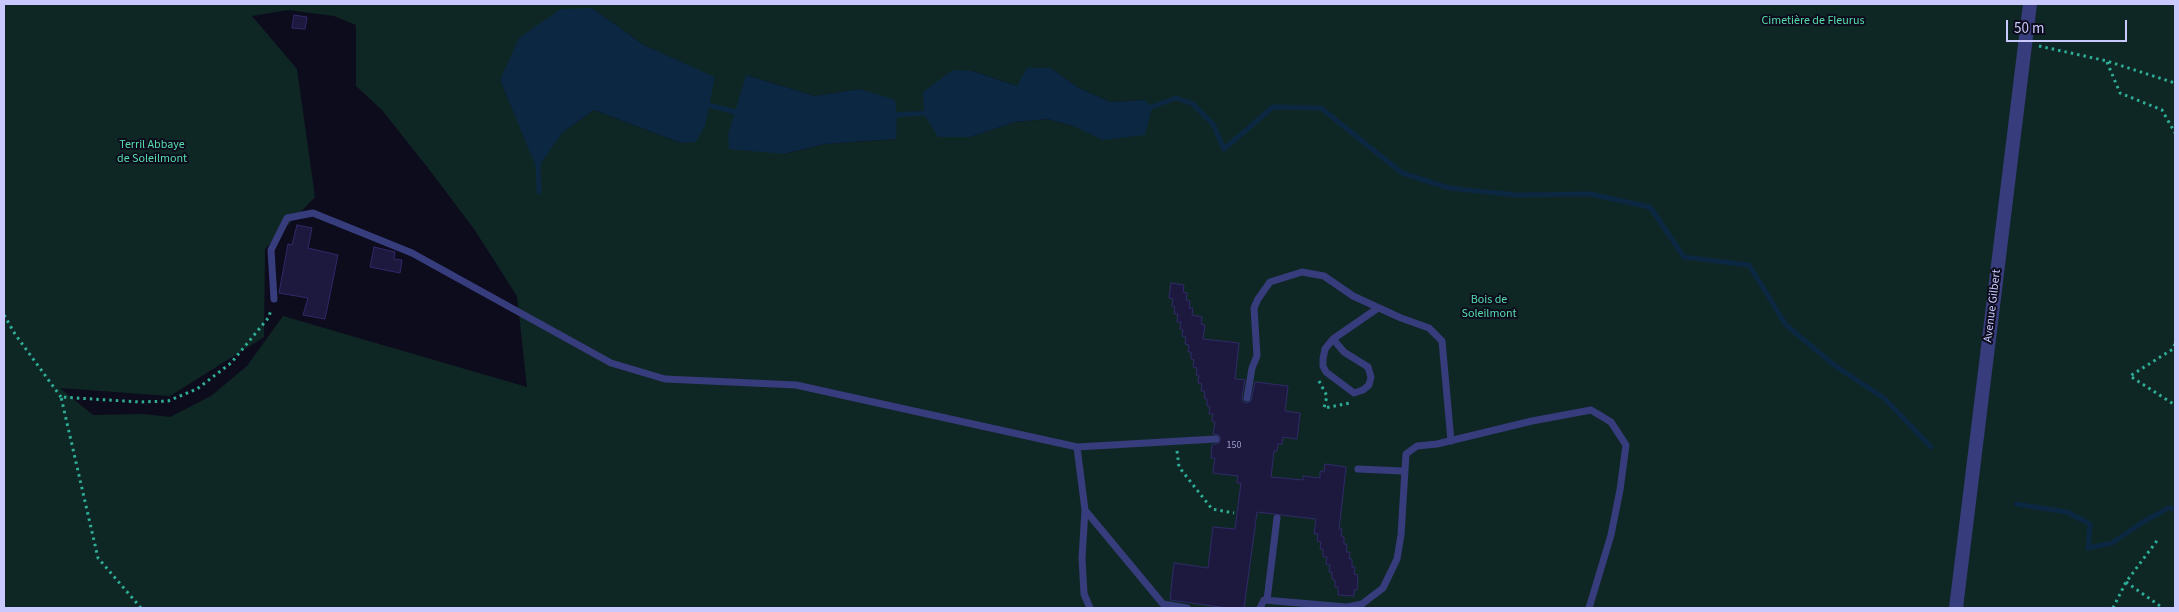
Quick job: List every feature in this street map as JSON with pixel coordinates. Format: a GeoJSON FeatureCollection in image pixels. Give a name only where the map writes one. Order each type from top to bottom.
{"type":"FeatureCollection","features":[{"type":"Feature","properties":{"kind":"street","name":"Avenue Gilbert"},"geometry":{"type":"LineString","coordinates":[[1956,608],[2030,4]]}},
{"type":"Feature","properties":{"kind":"lane"},"geometry":{"type":"LineString","coordinates":[[274,299],[271,250],[287,218],[314,212],[412,253],[611,363],[665,379],[796,385],[1078,447],[1216,439]]}},
{"type":"Feature","properties":{"kind":"lane"},"geometry":{"type":"LineString","coordinates":[[1247,398],[1252,368],[1257,356],[1254,308],[1258,299],[1270,282],[1302,272],[1324,276],[1353,296],[1429,328],[1442,341],[1452,441]]}},
{"type":"Feature","properties":{"kind":"lane"},"geometry":{"type":"LineString","coordinates":[[1333,339],[1344,352],[1368,367],[1371,376],[1369,385],[1363,390],[1354,393],[1326,372],[1322,366],[1325,350],[1333,339],[1378,308]]}},
{"type":"Feature","properties":{"kind":"lane"},"geometry":{"type":"LineString","coordinates":[[1260,608],[1264,600],[1347,607],[1362,604],[1384,588],[1397,559],[1401,535],[1403,471],[1406,454],[1418,446],[1452,441],[1532,421],[1591,410],[1612,422],[1626,445],[1611,535],[1589,608]]}},
{"type":"Feature","properties":{"kind":"lane"},"geometry":{"type":"LineString","coordinates":[[1078,447],[1085,510],[1082,558],[1084,594],[1090,608]]}},
{"type":"Feature","properties":{"kind":"lane"},"geometry":{"type":"LineString","coordinates":[[1358,469],[1403,471]]}},
{"type":"Feature","properties":{"kind":"lane"},"geometry":{"type":"LineString","coordinates":[[1085,510],[1163,604],[1188,608]]}},
{"type":"Feature","properties":{"kind":"lane"},"geometry":{"type":"LineString","coordinates":[[1267,600],[1277,518]]}},
{"type":"Feature","properties":{"kind":"path"},"geometry":{"type":"LineString","coordinates":[[2026,43],[2107,62],[2175,83]]}},
{"type":"Feature","properties":{"kind":"path"},"geometry":{"type":"LineString","coordinates":[[2107,62],[2120,93],[2162,110],[2175,133]]}},
{"type":"Feature","properties":{"kind":"path"},"geometry":{"type":"LineString","coordinates":[[61,397],[140,402],[168,401],[197,389],[231,362],[269,316],[274,299]]}},
{"type":"Feature","properties":{"kind":"path"},"geometry":{"type":"LineString","coordinates":[[4,315],[15,334],[61,397],[98,558],[141,608]]}},
{"type":"Feature","properties":{"kind":"path"},"geometry":{"type":"LineString","coordinates":[[2175,344],[2173,349],[2130,376],[2175,405]]}},
{"type":"Feature","properties":{"kind":"path"},"geometry":{"type":"LineString","coordinates":[[1322,366],[1319,380],[1328,396],[1324,408],[1349,403],[1354,393]]}},
{"type":"Feature","properties":{"kind":"path"},"geometry":{"type":"LineString","coordinates":[[1176,441],[1179,467],[1212,509],[1234,512]]}},
{"type":"Feature","properties":{"kind":"path"},"geometry":{"type":"LineString","coordinates":[[2113,608],[2126,582],[2159,538]]}},
{"type":"Feature","properties":{"kind":"path"},"geometry":{"type":"LineString","coordinates":[[2126,582],[2163,608]]}},
{"type":"Feature","properties":{"kind":"green space","name":"Bois de Soleilmont"},"geometry":{"type":"Polygon","coordinates":[[[4,4],[2175,4],[2175,608],[4,608],[4,4]],[[592,8],[500,80],[516,118],[562,133],[594,110],[681,143],[715,78],[644,45],[592,8]],[[288,10],[252,16],[297,69],[315,197],[265,249],[264,337],[170,396],[60,388],[93,415],[143,414],[170,417],[211,396],[247,366],[283,316],[527,387],[517,296],[474,229],[428,168],[382,110],[356,86],[356,25],[334,16],[288,10]],[[1051,68],[1017,86],[973,71],[970,137],[1015,122],[1048,119],[1073,126],[1145,100],[1111,102],[1079,88],[1051,68]],[[746,75],[784,154],[825,144],[895,139],[860,89],[815,96],[746,75]]]}},
{"type":"Feature","properties":{"kind":"water"},"geometry":{"type":"Polygon","coordinates":[[[592,8],[644,45],[715,77],[705,126],[696,142],[681,143],[594,110],[562,133],[537,169],[500,80],[519,38],[561,9],[592,8]]]}},
{"type":"Feature","properties":{"kind":"water"},"geometry":{"type":"Polygon","coordinates":[[[1027,68],[1051,68],[1079,88],[1111,102],[1145,100],[1152,108],[1145,135],[1103,140],[1073,126],[1048,119],[1015,122],[970,137],[938,137],[924,114],[923,92],[953,70],[973,71],[1017,86],[1027,68]]]}},
{"type":"Feature","properties":{"kind":"water"},"geometry":{"type":"Polygon","coordinates":[[[746,75],[815,96],[860,89],[895,100],[897,115],[896,139],[825,144],[784,154],[729,149],[728,135],[746,75]]]}},
{"type":"Feature","properties":{"kind":"building"},"geometry":{"type":"Polygon","coordinates":[[[294,15],[307,17],[305,29],[292,28],[294,15]]]}},
{"type":"Feature","properties":{"kind":"building"},"geometry":{"type":"Polygon","coordinates":[[[297,225],[312,228],[308,248],[338,255],[325,319],[303,315],[308,298],[279,293],[288,244],[292,245],[297,225]]]}},
{"type":"Feature","properties":{"kind":"building"},"geometry":{"type":"Polygon","coordinates":[[[374,247],[395,252],[394,259],[402,260],[400,273],[370,267],[374,247]]]}},
{"type":"Feature","properties":{"kind":"building"},"geometry":{"type":"Polygon","coordinates":[[[1171,283],[1184,285],[1183,292],[1187,293],[1186,300],[1190,301],[1189,308],[1193,308],[1192,315],[1202,317],[1201,324],[1205,325],[1203,339],[1239,343],[1235,379],[1245,380],[1243,402],[1251,401],[1255,382],[1288,386],[1285,411],[1300,413],[1297,439],[1283,437],[1282,444],[1278,444],[1277,451],[1274,451],[1271,477],[1303,480],[1303,476],[1320,478],[1320,471],[1324,472],[1325,464],[1346,467],[1339,529],[1342,529],[1341,536],[1344,537],[1344,544],[1347,544],[1346,552],[1350,552],[1349,559],[1352,559],[1352,567],[1355,567],[1354,574],[1358,575],[1357,590],[1354,590],[1354,596],[1338,595],[1338,587],[1335,587],[1332,572],[1329,572],[1330,565],[1326,564],[1327,557],[1323,557],[1323,549],[1320,549],[1321,542],[1317,541],[1318,534],[1314,534],[1316,519],[1257,512],[1244,608],[1227,608],[1170,600],[1174,563],[1208,568],[1213,527],[1235,529],[1241,483],[1237,483],[1238,476],[1213,473],[1215,458],[1211,458],[1212,445],[1219,443],[1221,438],[1219,435],[1213,434],[1215,422],[1212,421],[1213,414],[1209,414],[1210,406],[1207,406],[1207,399],[1204,398],[1205,391],[1201,391],[1202,384],[1198,383],[1199,375],[1196,375],[1197,368],[1193,367],[1194,360],[1191,359],[1191,352],[1188,352],[1189,345],[1185,344],[1186,337],[1182,336],[1181,322],[1177,322],[1178,314],[1174,314],[1173,299],[1169,298],[1171,283]]]}},
{"type":"Feature","properties":{"kind":"waterway"},"geometry":{"type":"LineString","coordinates":[[1146,109],[1176,98],[1193,104],[1213,124],[1224,149],[1273,107],[1321,108],[1402,173],[1449,188],[1516,195],[1590,194],[1650,207],[1684,257],[1749,265],[1786,325],[1834,365],[1884,398],[1931,447]]}},
{"type":"Feature","properties":{"kind":"waterway"},"geometry":{"type":"LineString","coordinates":[[704,104],[740,113]]}},
{"type":"Feature","properties":{"kind":"waterway"},"geometry":{"type":"LineString","coordinates":[[892,115],[929,113]]}},
{"type":"Feature","properties":{"kind":"waterway"},"geometry":{"type":"LineString","coordinates":[[538,163],[539,192]]}},
{"type":"Feature","properties":{"kind":"waterway"},"geometry":{"type":"LineString","coordinates":[[2016,504],[2067,512],[2090,524],[2088,548],[2112,543],[2168,508],[2175,509]]}},
{"type":"Feature","properties":{"kind":"park label","name":"Cimetière de Fleurus"},"geometry":{"type":"Point","coordinates":[1813,21]}},
{"type":"Feature","properties":{"kind":"park label","name":"Terril Abbaye de Soleilmont"},"geometry":{"type":"Point","coordinates":[152,152]}}]}
